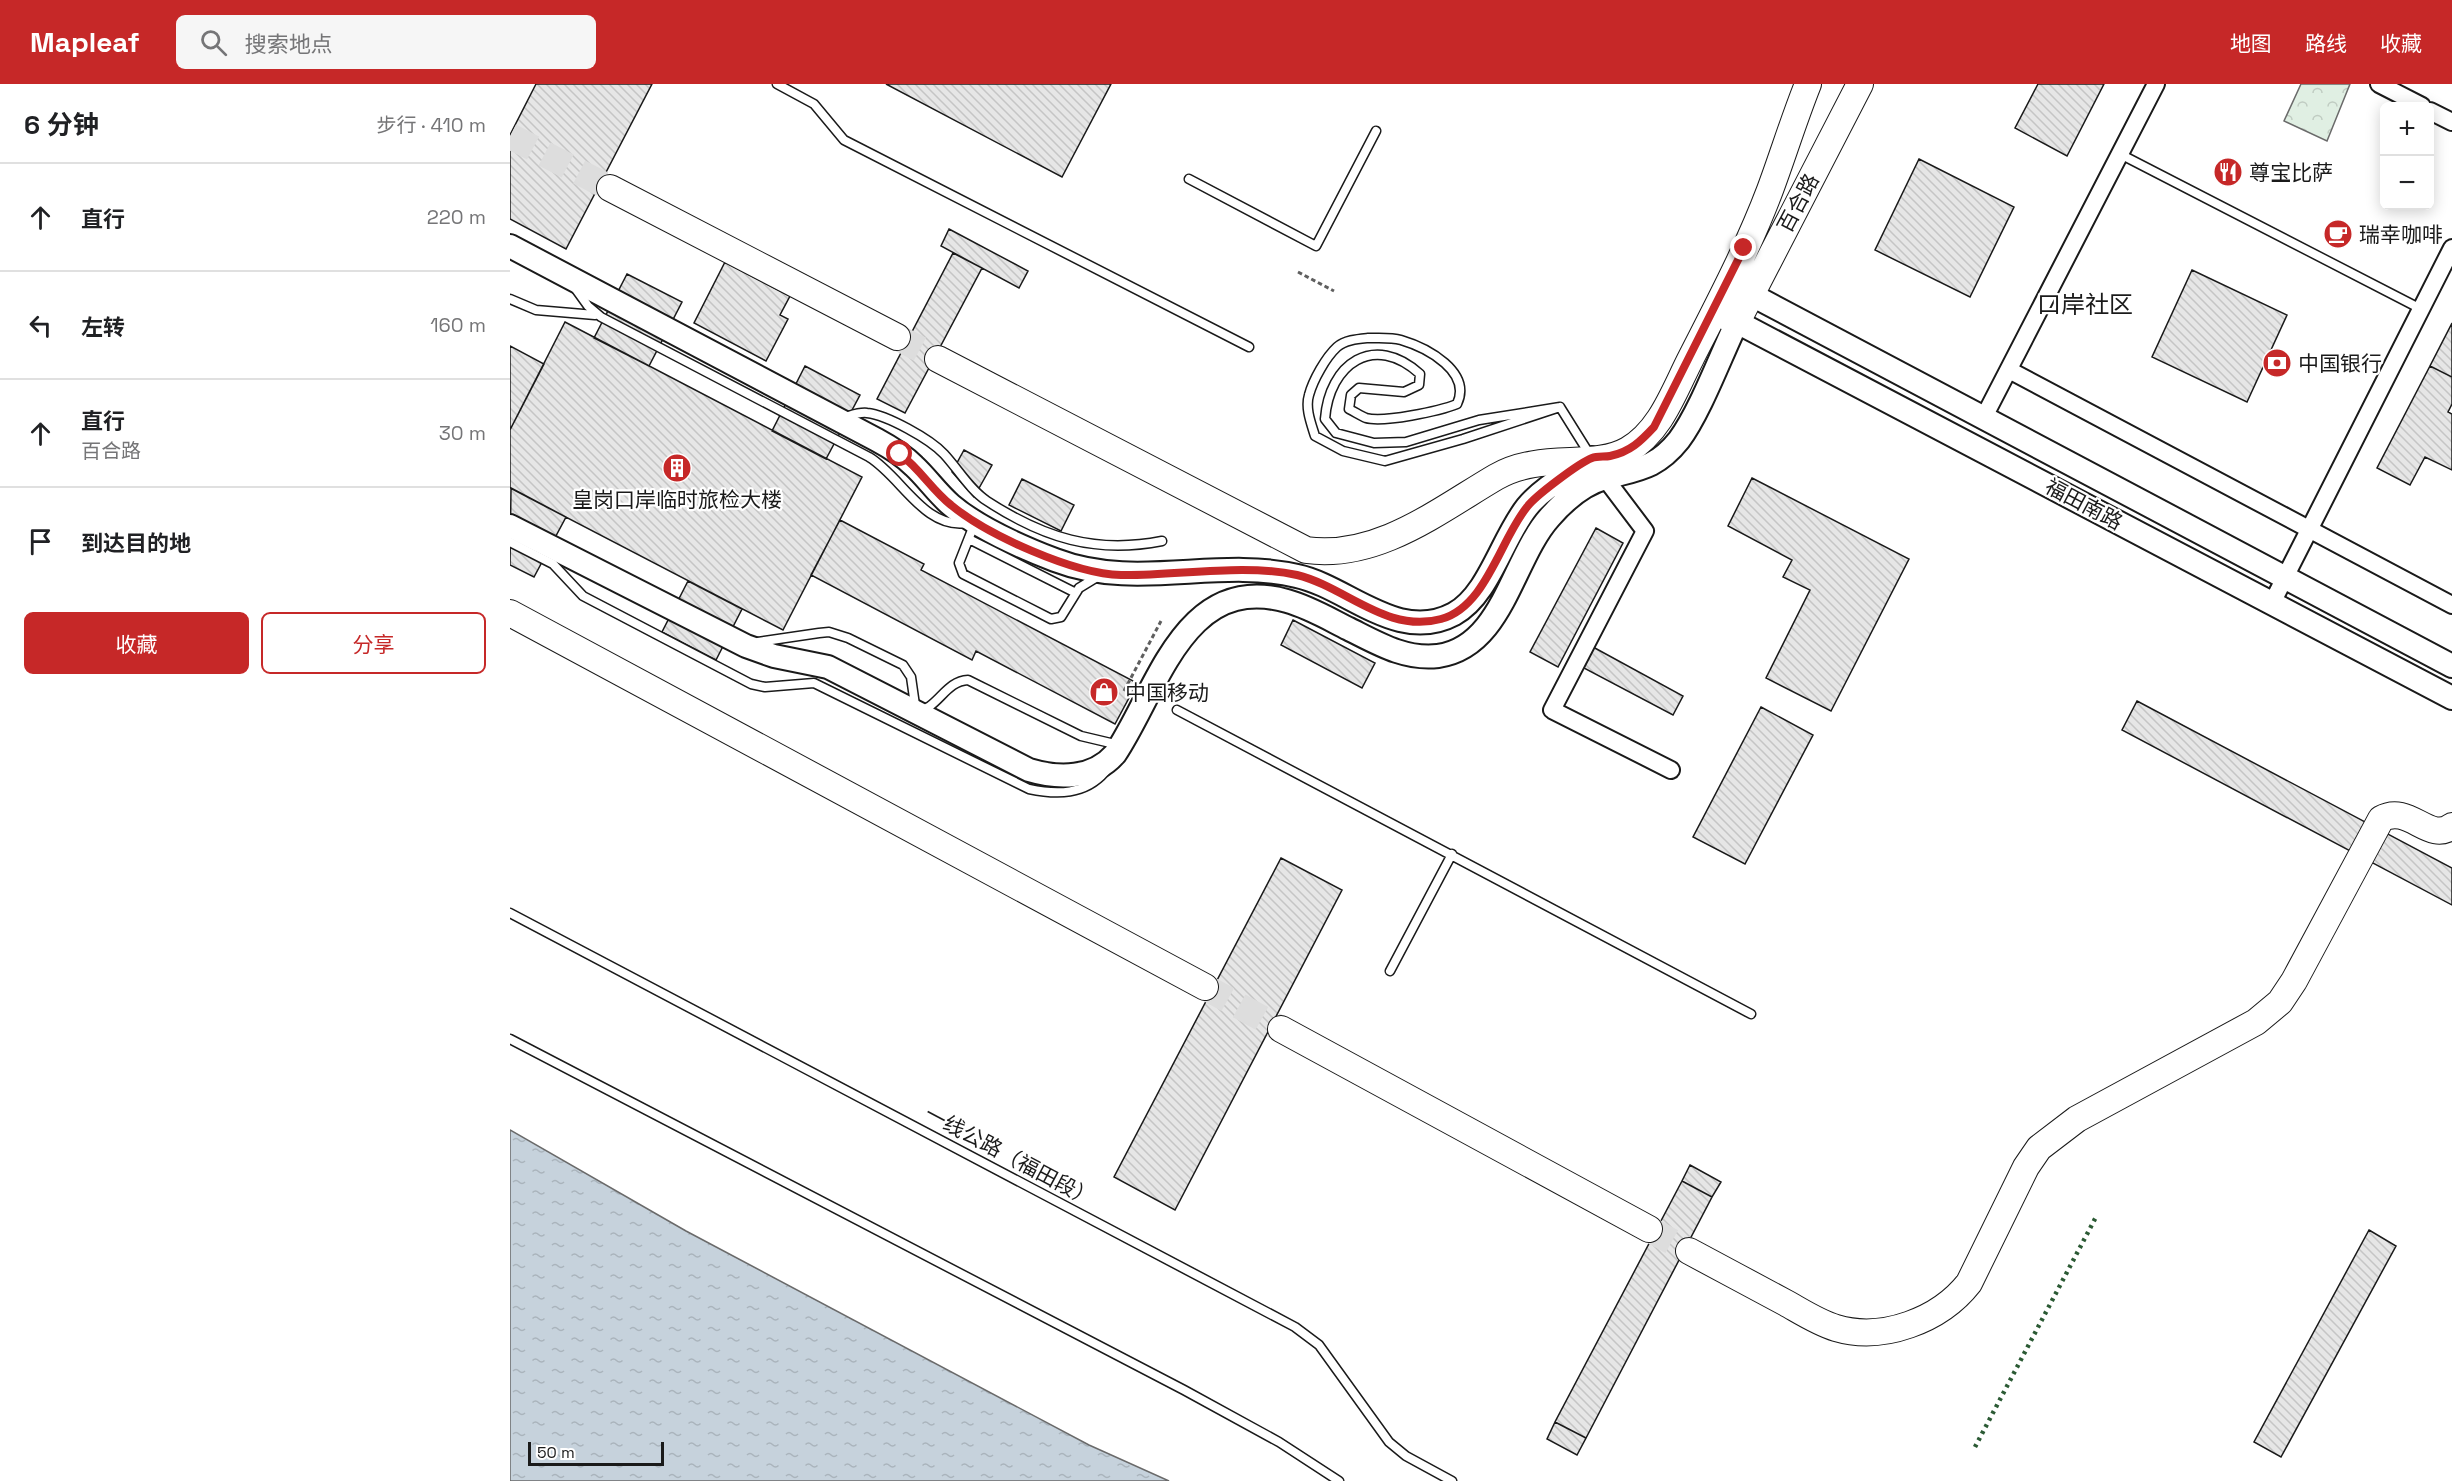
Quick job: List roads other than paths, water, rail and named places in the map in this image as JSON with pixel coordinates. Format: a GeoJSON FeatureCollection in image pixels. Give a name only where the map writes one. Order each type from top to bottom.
{"type":"FeatureCollection","features":[{"type":"Feature","properties":{"kind":"main road","name":"百合路"},"geometry":{"type":"LineString","coordinates":[[1740,288],[1769,191],[1808,84]]}},
{"type":"Feature","properties":{"kind":"main road","name":"百合路"},"geometry":{"type":"LineString","coordinates":[[938,359],[1306,550],[1324,553],[1361,549],[1410,528],[1515,467],[1552,460],[1598,468],[1640,442],[1654,427],[1726,316],[1740,288],[1860,84]]}},
{"type":"Feature","properties":{"kind":"main road"},"geometry":{"type":"LineString","coordinates":[[610,188],[897,337]]}},
{"type":"Feature","properties":{"kind":"main road"},"geometry":{"type":"LineString","coordinates":[[510,246],[838,419],[908,460],[972,530],[1079,569],[1112,574],[1281,573],[1319,583],[1392,618],[1419,622],[1443,619],[1471,601],[1519,519],[1534,498],[1598,468]]}},
{"type":"Feature","properties":{"kind":"main road","name":"福田南路"},"geometry":{"type":"LineString","coordinates":[[1740,288],[2452,666]]}},
{"type":"Feature","properties":{"kind":"main road","name":"福田南路"},"geometry":{"type":"LineString","coordinates":[[1726,316],[2452,698]]}},
{"type":"Feature","properties":{"kind":"main road"},"geometry":{"type":"LineString","coordinates":[[510,526],[731,639],[774,656],[828,667],[1015,764],[1051,775],[1073,775],[1094,770],[1109,760],[1121,745],[1164,664],[1182,636],[1204,615],[1234,601],[1265,597],[1292,602],[1387,648],[1412,656],[1440,656],[1465,647],[1479,636],[1490,622],[1543,525],[1598,468]]}},
{"type":"Feature","properties":{"kind":"main road"},"geometry":{"type":"LineString","coordinates":[[510,613],[1205,987]]}},
{"type":"Feature","properties":{"kind":"main road"},"geometry":{"type":"LineString","coordinates":[[1689,1251],[1836,1328],[1878,1330],[1927,1318],[1958,1297],[1969,1283],[2026,1167],[2039,1148],[2057,1132],[2226,1041],[2256,1022],[2280,1002],[2294,981],[2380,819],[2389,814],[2399,813],[2429,828],[2440,830],[2452,825]]}},
{"type":"Feature","properties":{"kind":"main road"},"geometry":{"type":"LineString","coordinates":[[1281,1029],[1650,1229]]}},
{"type":"Feature","properties":{"kind":"street"},"geometry":{"type":"LineString","coordinates":[[1984,417],[2156,84]]}},
{"type":"Feature","properties":{"kind":"street"},"geometry":{"type":"LineString","coordinates":[[2379,84],[2414,102]]}},
{"type":"Feature","properties":{"kind":"street"},"geometry":{"type":"LineString","coordinates":[[2434,113],[2452,122]]}},
{"type":"Feature","properties":{"kind":"street"},"geometry":{"type":"LineString","coordinates":[[2272,603],[2452,248]]}},
{"type":"Feature","properties":{"kind":"street"},"geometry":{"type":"LineString","coordinates":[[2009,370],[2452,605]]}},
{"type":"Feature","properties":{"kind":"street"},"geometry":{"type":"LineString","coordinates":[[1598,468],[1645,531],[1552,710],[1671,770]]}},
{"type":"Feature","properties":{"kind":"lane"},"geometry":{"type":"LineString","coordinates":[[777,84],[814,104],[844,140],[1249,346]]}},
{"type":"Feature","properties":{"kind":"lane"},"geometry":{"type":"LineString","coordinates":[[1189,179],[1316,246],[1376,131]]}},
{"type":"Feature","properties":{"kind":"lane"},"geometry":{"type":"LineString","coordinates":[[2120,154],[2421,309]]}},
{"type":"Feature","properties":{"kind":"lane"},"geometry":{"type":"LineString","coordinates":[[563,275],[588,306],[601,317]]}},
{"type":"Feature","properties":{"kind":"lane"},"geometry":{"type":"LineString","coordinates":[[510,299],[536,309],[585,312],[601,317],[869,457],[889,471],[922,507],[939,519],[962,524],[1076,593]]}},
{"type":"Feature","properties":{"kind":"lane"},"geometry":{"type":"LineString","coordinates":[[1368,338],[1400,340],[1432,353],[1452,370],[1462,393],[1457,404],[1448,408],[1411,416],[1368,419],[1349,409],[1351,395],[1359,388],[1404,392],[1419,384],[1420,374],[1410,365],[1378,353],[1358,358],[1337,380],[1327,399],[1325,419],[1336,433],[1374,443],[1407,442],[1479,420],[1560,407],[1463,439],[1385,461],[1343,451],[1315,436],[1309,416],[1309,395],[1332,354],[1345,343],[1368,338]]}},
{"type":"Feature","properties":{"kind":"lane"},"geometry":{"type":"LineString","coordinates":[[1560,407],[1598,468]]}},
{"type":"Feature","properties":{"kind":"lane"},"geometry":{"type":"LineString","coordinates":[[838,419],[870,413],[930,441],[980,496],[1047,532],[1084,544],[1106,547],[1124,547],[1162,541]]}},
{"type":"Feature","properties":{"kind":"lane"},"geometry":{"type":"LineString","coordinates":[[972,530],[959,562],[963,574],[1051,619],[1056,619],[1065,613],[1076,593],[1095,578],[1112,574]]}},
{"type":"Feature","properties":{"kind":"lane"},"geometry":{"type":"LineString","coordinates":[[510,542],[553,564],[583,596],[737,678],[765,687],[814,683],[1029,789],[1059,793],[1083,789],[1105,773],[1121,745],[1081,736],[968,680],[955,683],[932,706],[916,712],[911,677],[903,665],[838,634],[819,633],[765,642],[731,639]]}},
{"type":"Feature","properties":{"kind":"lane"},"geometry":{"type":"LineString","coordinates":[[1177,711],[1452,854],[1751,1014]]}},
{"type":"Feature","properties":{"kind":"lane"},"geometry":{"type":"LineString","coordinates":[[1390,971],[1452,854]]}},
{"type":"Feature","properties":{"kind":"lane","name":"一线公路（福田段）"},"geometry":{"type":"LineString","coordinates":[[510,913],[1295,1327],[1318,1345],[1389,1442],[1406,1456],[1452,1481]]}},
{"type":"Feature","properties":{"kind":"lane"},"geometry":{"type":"LineString","coordinates":[[510,1039],[1193,1395],[1279,1442],[1339,1481]]}},
{"type":"Feature","properties":{"kind":"water"},"geometry":{"type":"Polygon","coordinates":[[[510,1130],[686,1231],[1089,1445],[1169,1481],[510,1481],[510,1130]]]}},
{"type":"Feature","properties":{"kind":"tunnel"},"geometry":{"type":"LineString","coordinates":[[510,136],[610,188]]}},
{"type":"Feature","properties":{"kind":"tunnel"},"geometry":{"type":"LineString","coordinates":[[897,337],[938,359]]}},
{"type":"Feature","properties":{"kind":"tunnel"},"geometry":{"type":"LineString","coordinates":[[1205,987],[1281,1029]]}},
{"type":"Feature","properties":{"kind":"tunnel"},"geometry":{"type":"LineString","coordinates":[[1649,1229],[1689,1251]]}},
{"type":"Feature","properties":{"kind":"place","name":"尊宝比萨"},"geometry":{"type":"Point","coordinates":[2228,172]}},
{"type":"Feature","properties":{"kind":"place","name":"瑞幸咖啡"},"geometry":{"type":"Point","coordinates":[2338,234]}},
{"type":"Feature","properties":{"kind":"place","name":"中国银行"},"geometry":{"type":"Point","coordinates":[2277,363]}},
{"type":"Feature","properties":{"kind":"place","name":"皇岗口岸临时旅检大楼"},"geometry":{"type":"Point","coordinates":[677,468]}},
{"type":"Feature","properties":{"kind":"place","name":"中国移动"},"geometry":{"type":"Point","coordinates":[1104,692]}},
{"type":"Feature","properties":{"kind":"district","name":"口岸社区"},"geometry":{"type":"Point","coordinates":[2085,304]}}]}
